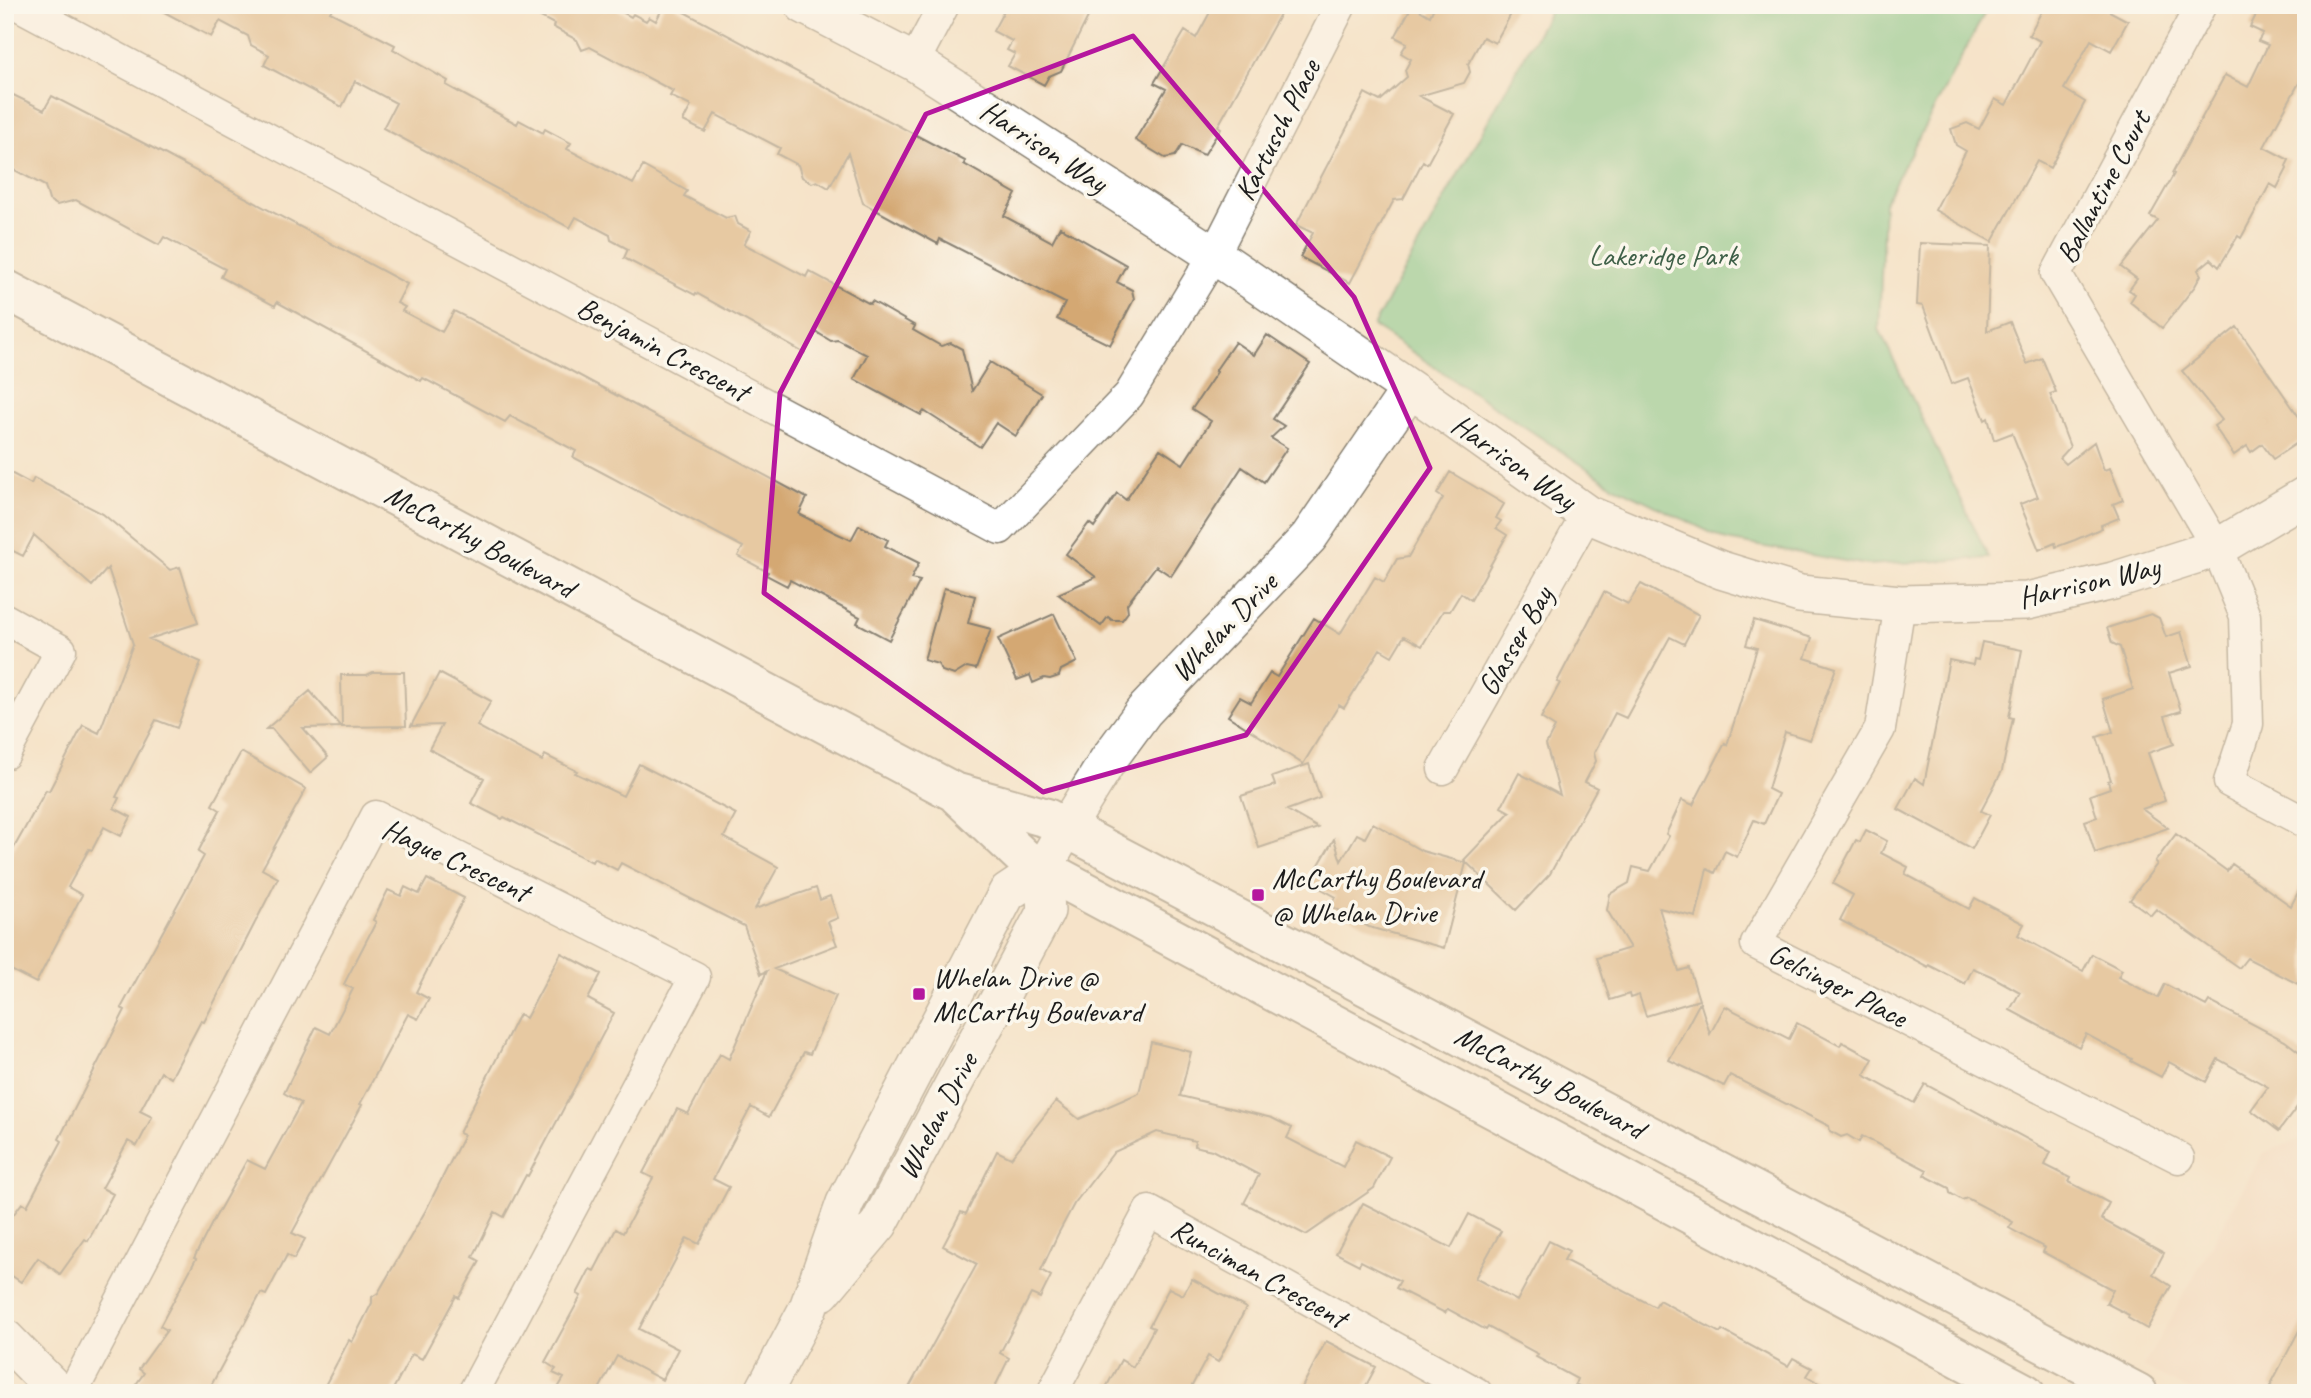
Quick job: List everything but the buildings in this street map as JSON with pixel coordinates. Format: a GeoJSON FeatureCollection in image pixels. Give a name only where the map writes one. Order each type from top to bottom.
{"type":"FeatureCollection","features":[{"type":"Feature","properties":{"kind":"main road","name":"McCarthy Boulevard"},"geometry":{"type":"LineString","coordinates":[[5,289],[954,792],[1047,818],[2138,1393]]}},
{"type":"Feature","properties":{"kind":"main road","name":"McCarthy Boulevard"},"geometry":{"type":"LineString","coordinates":[[954,792],[1025,859],[2025,1393]]}},
{"type":"Feature","properties":{"kind":"street","name":"Benjamin Crescent"},"geometry":{"type":"LineString","coordinates":[[18,5],[1000,529],[1129,395],[1214,255]]}},
{"type":"Feature","properties":{"kind":"street","name":"Harrison Way"},"geometry":{"type":"LineString","coordinates":[[804,5],[914,62],[1214,255],[1587,514],[1721,570],[1800,594],[1900,604],[2027,601],[2113,581],[2217,548],[2306,495]]}},
{"type":"Feature","properties":{"kind":"street"},"geometry":{"type":"LineString","coordinates":[[914,62],[944,5]]}},
{"type":"Feature","properties":{"kind":"street","name":"Kartusch Place"},"geometry":{"type":"LineString","coordinates":[[1214,255],[1341,5]]}},
{"type":"Feature","properties":{"kind":"street","name":"Ballantine Court"},"geometry":{"type":"LineString","coordinates":[[2201,5],[2056,274],[2217,548]]}},
{"type":"Feature","properties":{"kind":"street","name":"Whelan Drive"},"geometry":{"type":"LineString","coordinates":[[763,1393],[808,1308],[845,1203],[1007,893],[1044,869],[1108,760],[1144,711],[1309,537],[1410,389]]}},
{"type":"Feature","properties":{"kind":"street","name":"Glasser Bay"},"geometry":{"type":"LineString","coordinates":[[1443,769],[1587,514]]}},
{"type":"Feature","properties":{"kind":"street"},"geometry":{"type":"LineString","coordinates":[[2217,548],[2245,616],[2248,724],[2229,782],[2306,823]]}},
{"type":"Feature","properties":{"kind":"street","name":"Gelsinger Place"},"geometry":{"type":"LineString","coordinates":[[1900,604],[1880,729],[1756,944],[2179,1158]]}},
{"type":"Feature","properties":{"kind":"street"},"geometry":{"type":"LineString","coordinates":[[5,619],[61,650],[5,754]]}},
{"type":"Feature","properties":{"kind":"street","name":"Hague Crescent"},"geometry":{"type":"LineString","coordinates":[[72,1393],[376,816],[695,977],[473,1393]]}},
{"type":"Feature","properties":{"kind":"street","name":"Runciman Crescent"},"geometry":{"type":"LineString","coordinates":[[1052,1393],[1149,1211],[1444,1385],[1477,1393]]}},
{"type":"Feature","properties":{"kind":"street"},"geometry":{"type":"LineString","coordinates":[[5,1338],[59,1393]]}},
{"type":"Feature","properties":{"kind":"highlighted area"},"geometry":{"type":"Polygon","coordinates":[[[1133,36],[1354,297],[1430,468],[1246,735],[1043,792],[764,593],[780,393],[926,114],[1133,36]]]}},
{"type":"Feature","properties":{"kind":"shaded area"},"geometry":{"type":"Polygon","coordinates":[[[2306,1137],[2306,1393],[2194,1393],[2143,1367],[2263,1153],[2306,1137]]]}},
{"type":"Feature","properties":{"kind":"green space","name":"Lakeridge Park"},"geometry":{"type":"Polygon","coordinates":[[[1553,5],[1989,5],[1884,203],[1879,329],[1989,558],[1867,565],[1726,540],[1612,485],[1373,326],[1553,5]]]}},
{"type":"Feature","properties":{"kind":"place","name":"McCarthy Boulevard @ Whelan Drive"},"geometry":{"type":"Point","coordinates":[1258,895]}},
{"type":"Feature","properties":{"kind":"place","name":"Whelan Drive @ McCarthy Boulevard"},"geometry":{"type":"Point","coordinates":[919,994]}}]}
